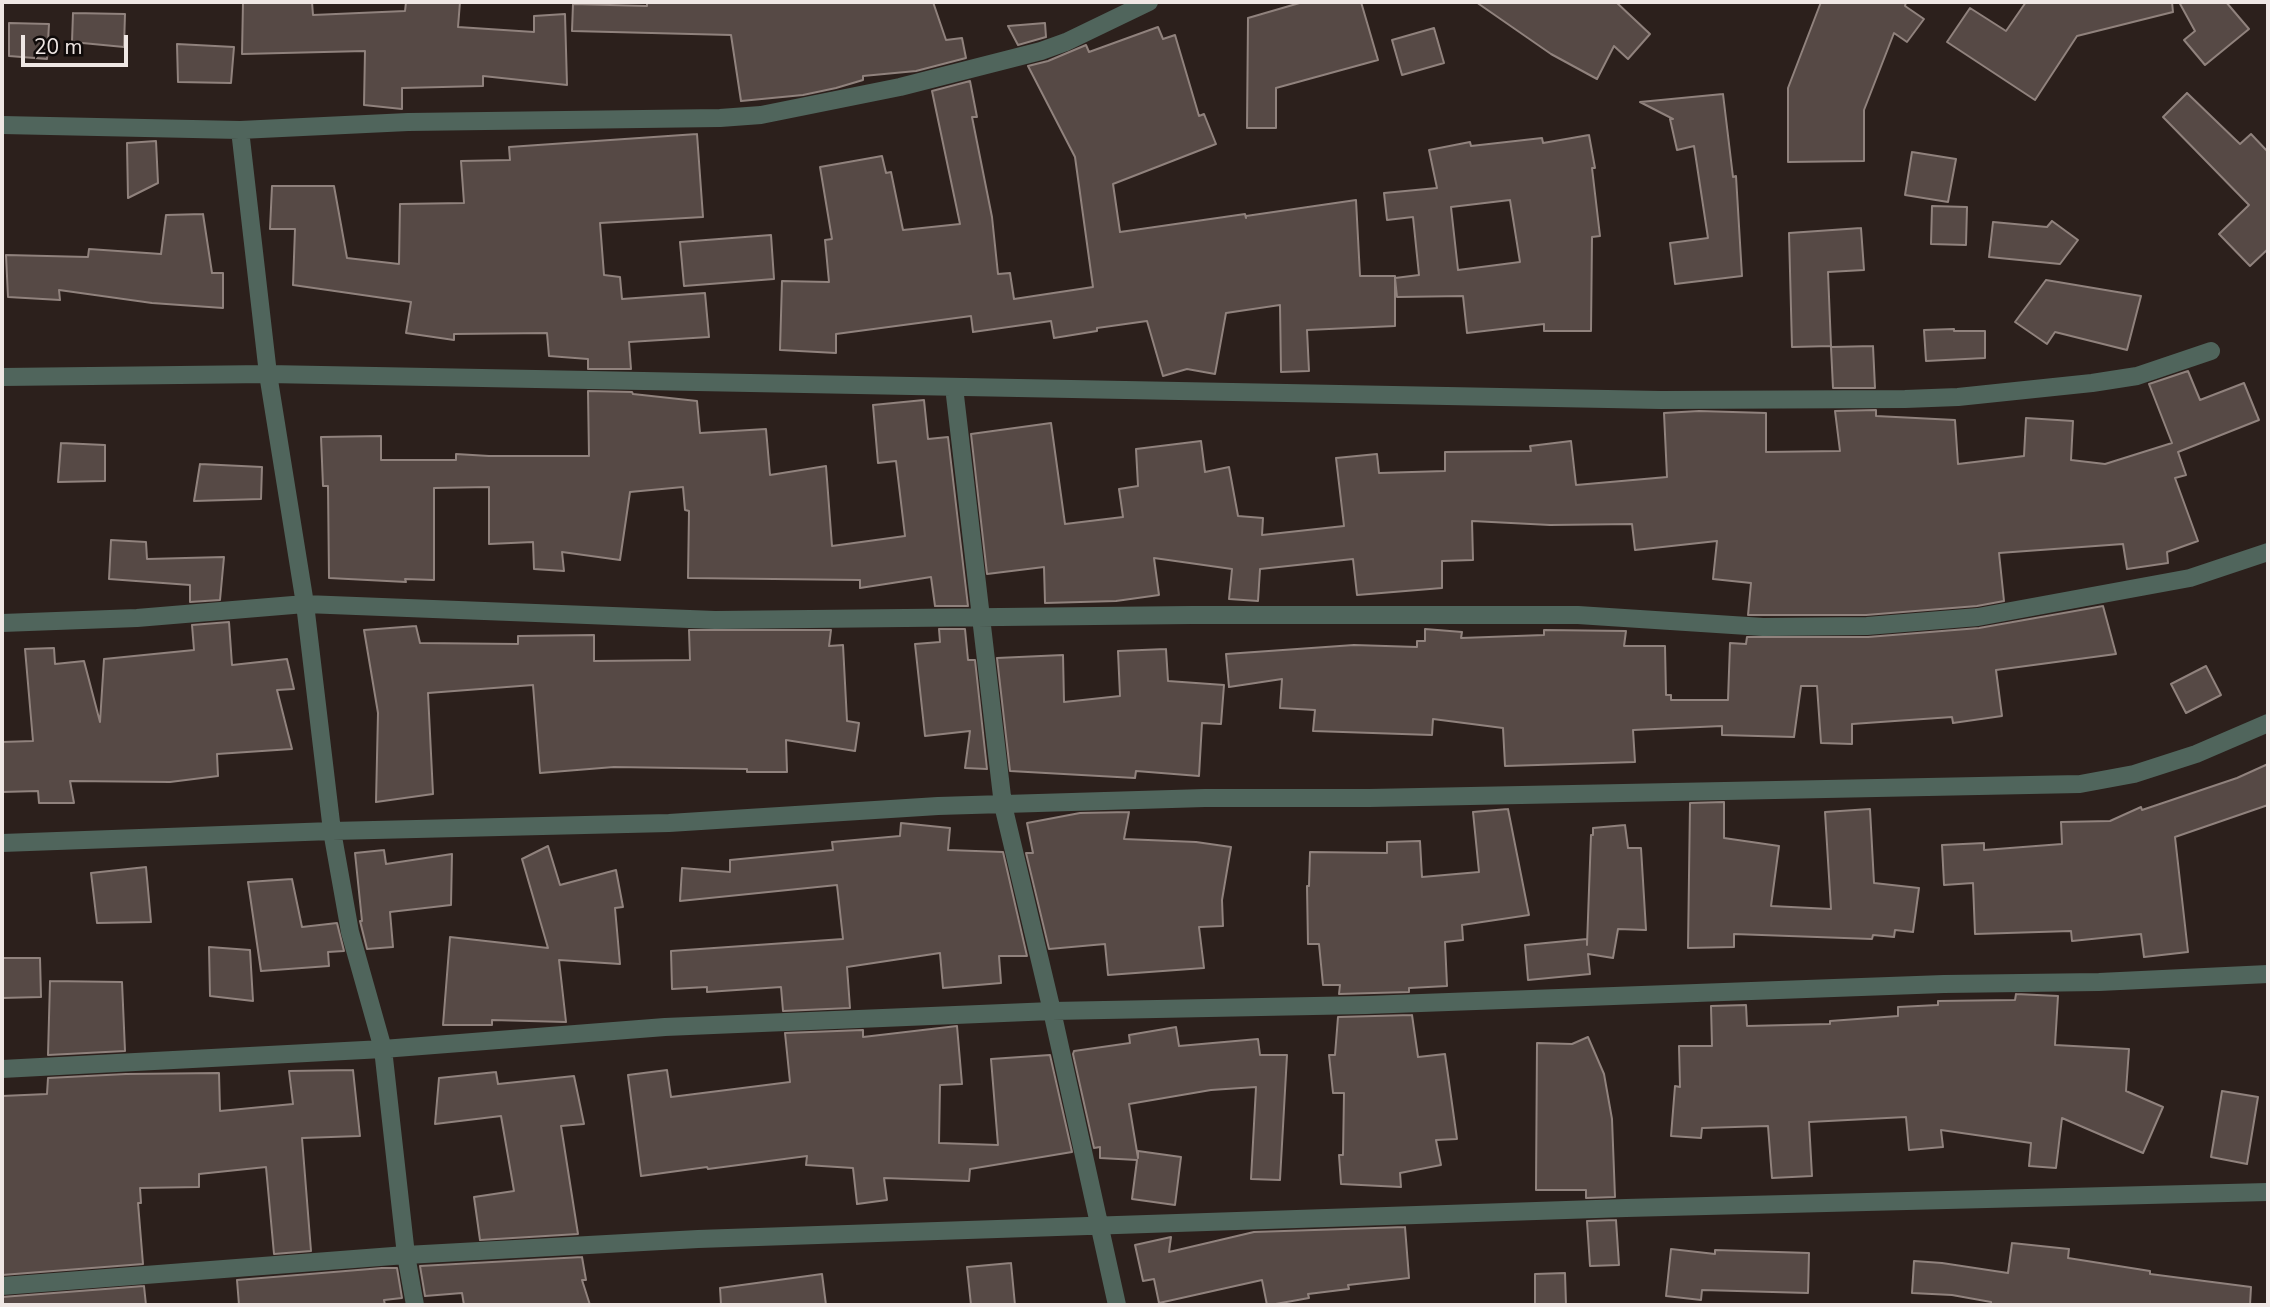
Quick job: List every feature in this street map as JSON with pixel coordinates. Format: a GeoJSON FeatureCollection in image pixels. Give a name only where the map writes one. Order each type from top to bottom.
{"type":"FeatureCollection","features":[{"type":"Feature","properties":{"kind":"street"},"geometry":{"type":"LineString","coordinates":[[2,125],[240,130],[408,122],[720,118],[761,115],[900,87],[1041,51],[1066,42],[1149,2]]}},
{"type":"Feature","properties":{"kind":"street"},"geometry":{"type":"LineString","coordinates":[[240,130],[268,374],[305,604],[332,831],[350,932],[383,1049],[406,1255],[415,1305]]}},
{"type":"Feature","properties":{"kind":"street"},"geometry":{"type":"LineString","coordinates":[[2,377],[268,374],[1661,400],[1905,399],[1982,395],[2137,376],[2211,351]]}},
{"type":"Feature","properties":{"kind":"street"},"geometry":{"type":"LineString","coordinates":[[954,387],[1003,805],[1117,1305]]}},
{"type":"Feature","properties":{"kind":"street"},"geometry":{"type":"LineString","coordinates":[[2,623],[137,618],[305,604],[715,620],[1578,615],[1763,626],[1867,626],[1978,617],[2190,578],[2268,552]]}},
{"type":"Feature","properties":{"kind":"street"},"geometry":{"type":"LineString","coordinates":[[2,843],[332,831],[669,824],[938,806],[1205,798],[1369,798],[2080,784],[2147,770],[2196,754],[2268,723]]}},
{"type":"Feature","properties":{"kind":"street"},"geometry":{"type":"LineString","coordinates":[[2,1069],[383,1049],[665,1027],[1052,1011],[1393,1004],[1944,984],[2099,982],[2268,974]]}},
{"type":"Feature","properties":{"kind":"street"},"geometry":{"type":"LineString","coordinates":[[2,1286],[406,1255],[698,1239],[1626,1208],[2268,1192]]}},
{"type":"Feature","properties":{"kind":"building"},"geometry":{"type":"Polygon","coordinates":[[[243,2],[312,2],[313,15],[405,11],[406,2],[460,2],[458,27],[534,32],[534,16],[565,14],[567,85],[483,76],[483,86],[402,88],[402,109],[364,105],[365,51],[242,54],[243,2]]]}},
{"type":"Feature","properties":{"kind":"building"},"geometry":{"type":"Polygon","coordinates":[[[647,2],[933,2],[946,40],[962,38],[966,58],[916,71],[863,76],[863,80],[803,95],[741,101],[731,35],[572,31],[573,4],[647,6],[647,2]]]}},
{"type":"Feature","properties":{"kind":"building"},"geometry":{"type":"Polygon","coordinates":[[[1303,2],[1361,2],[1378,60],[1276,88],[1276,128],[1247,128],[1248,18],[1303,2]]]}},
{"type":"Feature","properties":{"kind":"building"},"geometry":{"type":"Polygon","coordinates":[[[1476,2],[1616,2],[1650,34],[1628,59],[1614,46],[1597,79],[1551,54],[1476,2]]]}},
{"type":"Feature","properties":{"kind":"building"},"geometry":{"type":"Polygon","coordinates":[[[1821,2],[1906,2],[1905,6],[1924,19],[1907,42],[1894,33],[1864,110],[1864,161],[1788,162],[1788,88],[1821,2]]]}},
{"type":"Feature","properties":{"kind":"building"},"geometry":{"type":"Polygon","coordinates":[[[2026,2],[2172,2],[2173,12],[2077,36],[2035,100],[1947,42],[1970,8],[2006,31],[2026,2]]]}},
{"type":"Feature","properties":{"kind":"building"},"geometry":{"type":"Polygon","coordinates":[[[2179,2],[2226,2],[2249,29],[2205,65],[2184,40],[2195,31],[2179,2]]]}},
{"type":"Feature","properties":{"kind":"building"},"geometry":{"type":"Polygon","coordinates":[[[73,13],[125,14],[124,47],[72,42],[73,13]]]}},
{"type":"Feature","properties":{"kind":"building"},"geometry":{"type":"Polygon","coordinates":[[[9,23],[49,24],[47,59],[9,56],[9,23]]]}},
{"type":"Feature","properties":{"kind":"building"},"geometry":{"type":"Polygon","coordinates":[[[1045,23],[1046,37],[1018,45],[1008,26],[1045,23]]]}},
{"type":"Feature","properties":{"kind":"building"},"geometry":{"type":"Polygon","coordinates":[[[1158,27],[1163,39],[1175,35],[1199,116],[1204,114],[1216,144],[1113,184],[1120,232],[1245,214],[1246,218],[1356,200],[1360,276],[1395,276],[1395,326],[1307,330],[1309,371],[1281,372],[1280,305],[1226,313],[1215,374],[1187,369],[1163,376],[1147,321],[1097,328],[1097,331],[1054,338],[1051,321],[973,332],[971,316],[836,334],[836,353],[780,350],[782,281],[829,282],[825,240],[832,239],[820,167],[882,156],[886,173],[891,172],[903,230],[960,224],[932,91],[970,81],[977,117],[972,117],[992,217],[998,274],[1010,273],[1014,299],[1093,287],[1075,157],[1028,66],[1048,61],[1086,45],[1089,52],[1158,27]]]}},
{"type":"Feature","properties":{"kind":"building"},"geometry":{"type":"Polygon","coordinates":[[[1434,28],[1444,63],[1402,75],[1392,40],[1434,28]]]}},
{"type":"Feature","properties":{"kind":"building"},"geometry":{"type":"Polygon","coordinates":[[[177,44],[234,47],[231,83],[178,82],[177,44]]]}},
{"type":"Feature","properties":{"kind":"building"},"geometry":{"type":"Polygon","coordinates":[[[2187,93],[2240,144],[2251,134],[2268,152],[2268,249],[2250,266],[2219,234],[2249,205],[2163,117],[2187,93]]]}},
{"type":"Feature","properties":{"kind":"building"},"geometry":{"type":"Polygon","coordinates":[[[1723,94],[1733,177],[1736,176],[1742,276],[1675,284],[1670,243],[1708,238],[1694,146],[1677,150],[1670,119],[1673,119],[1640,102],[1723,94]]]}},
{"type":"Feature","properties":{"kind":"building"},"geometry":{"type":"Polygon","coordinates":[[[697,134],[703,217],[600,223],[604,275],[620,277],[622,299],[705,293],[709,337],[629,342],[631,369],[588,369],[588,359],[549,356],[547,333],[454,334],[454,340],[406,333],[411,302],[293,285],[295,229],[270,229],[272,186],[334,186],[347,258],[399,264],[400,204],[464,203],[461,161],[510,160],[509,147],[697,134]]]}},
{"type":"Feature","properties":{"kind":"building"},"geometry":{"type":"Polygon","coordinates":[[[1589,135],[1595,168],[1592,168],[1600,236],[1592,237],[1591,331],[1544,331],[1544,324],[1467,333],[1463,296],[1397,297],[1395,278],[1419,275],[1413,217],[1387,220],[1384,193],[1437,188],[1429,150],[1470,142],[1471,146],[1542,138],[1543,143],[1589,135]],[[1510,200],[1451,207],[1458,270],[1520,262],[1510,200]]]}},
{"type":"Feature","properties":{"kind":"building"},"geometry":{"type":"Polygon","coordinates":[[[156,141],[158,183],[128,198],[127,143],[156,141]]]}},
{"type":"Feature","properties":{"kind":"building"},"geometry":{"type":"Polygon","coordinates":[[[1912,152],[1956,159],[1948,202],[1905,195],[1912,152]]]}},
{"type":"Feature","properties":{"kind":"building"},"geometry":{"type":"Polygon","coordinates":[[[1932,206],[1967,207],[1966,245],[1931,244],[1932,206]]]}},
{"type":"Feature","properties":{"kind":"building"},"geometry":{"type":"Polygon","coordinates":[[[203,214],[212,273],[223,273],[223,308],[152,303],[59,290],[60,300],[8,297],[6,255],[88,257],[89,249],[161,254],[166,215],[203,214]]]}},
{"type":"Feature","properties":{"kind":"building"},"geometry":{"type":"Polygon","coordinates":[[[2052,221],[2078,240],[2060,264],[1989,257],[1993,222],[2047,227],[2052,221]]]}},
{"type":"Feature","properties":{"kind":"building"},"geometry":{"type":"Polygon","coordinates":[[[1861,228],[1864,270],[1828,272],[1831,346],[1792,347],[1789,233],[1861,228]]]}},
{"type":"Feature","properties":{"kind":"building"},"geometry":{"type":"Polygon","coordinates":[[[771,235],[774,279],[684,286],[680,242],[771,235]]]}},
{"type":"Feature","properties":{"kind":"building"},"geometry":{"type":"Polygon","coordinates":[[[2046,280],[2141,296],[2127,350],[2055,332],[2047,344],[2015,322],[2046,280]]]}},
{"type":"Feature","properties":{"kind":"building"},"geometry":{"type":"Polygon","coordinates":[[[1924,330],[1985,331],[1985,358],[1926,361],[1924,330]]]}},
{"type":"Feature","properties":{"kind":"building"},"geometry":{"type":"Polygon","coordinates":[[[1873,346],[1875,388],[1833,388],[1831,347],[1873,346]]]}},
{"type":"Feature","properties":{"kind":"building"},"geometry":{"type":"Polygon","coordinates":[[[2188,371],[2200,400],[2244,383],[2259,420],[2178,452],[2186,475],[2175,478],[2198,541],[2167,552],[2168,563],[2127,569],[2123,544],[1999,553],[2004,601],[1977,606],[1866,615],[1748,615],[1751,583],[1713,579],[1717,541],[1635,550],[1632,524],[1550,525],[1472,521],[1473,560],[1442,561],[1442,588],[1357,595],[1353,559],[1260,569],[1258,601],[1229,599],[1232,569],[1154,558],[1159,595],[1116,601],[1045,603],[1044,567],[987,574],[971,434],[1051,423],[1065,524],[1123,517],[1119,489],[1138,486],[1136,449],[1201,441],[1205,472],[1229,467],[1238,516],[1263,518],[1262,535],[1344,526],[1336,458],[1377,454],[1379,473],[1445,471],[1445,452],[1531,451],[1530,446],[1571,441],[1576,485],[1667,477],[1664,413],[1766,413],[1766,452],[1840,451],[1835,411],[1876,410],[1876,416],[1955,420],[1958,464],[2024,456],[2026,418],[2073,421],[2071,460],[2105,464],[2172,443],[2149,384],[2188,371]]]}},
{"type":"Feature","properties":{"kind":"building"},"geometry":{"type":"Polygon","coordinates":[[[588,391],[632,392],[697,401],[700,433],[766,429],[770,475],[826,466],[832,546],[905,536],[896,461],[878,463],[873,405],[924,400],[928,439],[948,437],[968,606],[935,606],[931,577],[860,588],[860,580],[688,578],[689,511],[685,510],[683,487],[630,492],[620,560],[562,552],[564,571],[534,569],[533,542],[489,544],[489,487],[434,488],[434,580],[405,579],[406,582],[329,578],[328,486],[323,486],[321,437],[381,436],[381,460],[456,460],[456,454],[589,456],[588,391]]]}},
{"type":"Feature","properties":{"kind":"building"},"geometry":{"type":"Polygon","coordinates":[[[61,443],[105,445],[105,481],[58,482],[61,443]]]}},
{"type":"Feature","properties":{"kind":"building"},"geometry":{"type":"Polygon","coordinates":[[[200,464],[262,467],[261,499],[194,501],[200,464]]]}},
{"type":"Feature","properties":{"kind":"building"},"geometry":{"type":"Polygon","coordinates":[[[111,540],[146,542],[147,559],[224,557],[220,600],[190,602],[190,585],[109,579],[111,540]]]}},
{"type":"Feature","properties":{"kind":"building"},"geometry":{"type":"Polygon","coordinates":[[[2103,606],[2116,654],[1996,670],[2002,716],[1953,723],[1952,717],[1852,724],[1852,744],[1821,743],[1817,686],[1801,686],[1794,737],[1722,735],[1722,726],[1633,730],[1635,762],[1505,766],[1503,728],[1433,719],[1432,735],[1313,731],[1315,710],[1280,708],[1282,679],[1229,687],[1226,654],[1354,645],[1417,647],[1417,641],[1425,641],[1425,629],[1462,632],[1461,638],[1544,635],[1544,630],[1626,631],[1624,646],[1665,646],[1666,695],[1671,695],[1671,700],[1728,700],[1730,643],[1746,644],[1747,637],[1868,637],[1979,628],[2103,606]]]}},
{"type":"Feature","properties":{"kind":"building"},"geometry":{"type":"Polygon","coordinates":[[[229,622],[232,665],[287,659],[294,689],[277,690],[292,749],[217,754],[218,776],[170,782],[70,781],[74,803],[39,803],[38,791],[2,792],[2,742],[33,741],[25,649],[54,648],[55,664],[84,661],[100,722],[104,659],[194,650],[192,625],[229,622]]]}},
{"type":"Feature","properties":{"kind":"building"},"geometry":{"type":"Polygon","coordinates":[[[416,626],[420,643],[518,644],[518,636],[594,635],[594,661],[690,660],[689,630],[831,630],[829,646],[843,645],[847,721],[859,723],[855,751],[786,740],[787,772],[614,767],[540,773],[533,685],[428,693],[433,794],[376,802],[378,713],[364,630],[416,626]]]}},
{"type":"Feature","properties":{"kind":"building"},"geometry":{"type":"Polygon","coordinates":[[[939,629],[965,629],[968,660],[975,660],[987,769],[965,768],[970,731],[925,736],[915,644],[940,642],[939,629]]]}},
{"type":"Feature","properties":{"kind":"building"},"geometry":{"type":"Polygon","coordinates":[[[1166,649],[1168,681],[1224,685],[1221,724],[1202,723],[1199,776],[1136,771],[1135,778],[1010,771],[997,658],[1063,655],[1064,702],[1120,696],[1118,651],[1166,649]]]}},
{"type":"Feature","properties":{"kind":"building"},"geometry":{"type":"Polygon","coordinates":[[[2206,666],[2221,695],[2186,713],[2171,684],[2206,666]]]}},
{"type":"Feature","properties":{"kind":"building"},"geometry":{"type":"Polygon","coordinates":[[[2268,764],[2268,805],[2175,837],[2188,952],[2144,957],[2141,934],[2072,941],[2071,931],[1975,934],[1973,883],[1944,885],[1942,845],[1984,843],[1984,850],[2062,844],[2061,822],[2110,821],[2141,807],[2142,810],[2237,778],[2268,764]]]}},
{"type":"Feature","properties":{"kind":"building"},"geometry":{"type":"Polygon","coordinates":[[[1724,802],[1724,838],[1779,846],[1771,906],[1831,909],[1825,812],[1870,809],[1874,883],[1919,888],[1913,932],[1895,930],[1894,937],[1873,935],[1872,939],[1734,934],[1734,947],[1688,948],[1690,803],[1724,802]]]}},
{"type":"Feature","properties":{"kind":"building"},"geometry":{"type":"Polygon","coordinates":[[[1508,809],[1529,915],[1462,925],[1463,940],[1445,942],[1447,986],[1409,988],[1409,992],[1339,994],[1340,985],[1323,985],[1319,944],[1308,944],[1307,886],[1310,852],[1387,853],[1387,842],[1420,841],[1422,877],[1479,872],[1473,812],[1508,809]]]}},
{"type":"Feature","properties":{"kind":"building"},"geometry":{"type":"Polygon","coordinates":[[[1129,812],[1124,839],[1196,842],[1231,847],[1222,900],[1223,926],[1199,927],[1204,968],[1108,975],[1105,944],[1049,949],[1026,853],[1033,853],[1027,823],[1080,813],[1129,812]]]}},
{"type":"Feature","properties":{"kind":"building"},"geometry":{"type":"Polygon","coordinates":[[[901,823],[950,828],[948,850],[1003,852],[1027,956],[999,956],[1001,983],[943,988],[940,953],[847,967],[850,1008],[783,1011],[781,987],[707,992],[707,987],[672,989],[671,951],[843,939],[837,885],[680,901],[682,868],[730,872],[730,860],[833,850],[832,842],[900,836],[901,823]]]}},
{"type":"Feature","properties":{"kind":"building"},"geometry":{"type":"Polygon","coordinates":[[[1625,825],[1628,848],[1641,848],[1646,930],[1618,929],[1613,958],[1588,954],[1590,974],[1528,980],[1525,945],[1587,939],[1587,945],[1593,828],[1625,825]]]}},
{"type":"Feature","properties":{"kind":"building"},"geometry":{"type":"Polygon","coordinates":[[[548,846],[560,885],[616,870],[623,907],[615,908],[620,964],[559,960],[566,1022],[492,1020],[492,1025],[443,1025],[450,937],[548,948],[522,859],[548,846]]]}},
{"type":"Feature","properties":{"kind":"building"},"geometry":{"type":"Polygon","coordinates":[[[384,850],[386,864],[452,854],[451,905],[390,912],[393,947],[367,949],[360,921],[355,853],[384,850]]]}},
{"type":"Feature","properties":{"kind":"building"},"geometry":{"type":"Polygon","coordinates":[[[146,867],[151,922],[97,923],[91,873],[146,867]]]}},
{"type":"Feature","properties":{"kind":"building"},"geometry":{"type":"Polygon","coordinates":[[[292,879],[302,927],[337,923],[344,951],[328,952],[329,966],[261,971],[248,882],[292,879]]]}},
{"type":"Feature","properties":{"kind":"building"},"geometry":{"type":"Polygon","coordinates":[[[209,947],[250,950],[253,1001],[210,996],[209,947]]]}},
{"type":"Feature","properties":{"kind":"building"},"geometry":{"type":"Polygon","coordinates":[[[2,958],[40,958],[41,997],[2,998],[2,958]]]}},
{"type":"Feature","properties":{"kind":"building"},"geometry":{"type":"Polygon","coordinates":[[[50,981],[122,982],[125,1051],[48,1055],[50,981]]]}},
{"type":"Feature","properties":{"kind":"building"},"geometry":{"type":"Polygon","coordinates":[[[2016,994],[2058,996],[2055,1045],[2129,1049],[2126,1091],[2163,1107],[2143,1153],[2062,1118],[2056,1168],[2029,1166],[2031,1143],[1941,1130],[1943,1147],[1909,1150],[1906,1117],[1809,1122],[1812,1176],[1772,1178],[1768,1126],[1702,1128],[1701,1138],[1671,1136],[1675,1086],[1680,1087],[1679,1046],[1712,1046],[1711,1006],[1746,1005],[1747,1026],[1830,1024],[1830,1021],[1898,1016],[1898,1007],[1938,1005],[1938,1001],[2015,1000],[2016,994]]]}},
{"type":"Feature","properties":{"kind":"building"},"geometry":{"type":"Polygon","coordinates":[[[1412,1015],[1418,1057],[1445,1054],[1457,1139],[1436,1140],[1441,1165],[1400,1173],[1401,1187],[1341,1184],[1339,1155],[1343,1155],[1344,1093],[1333,1093],[1329,1055],[1335,1055],[1338,1017],[1412,1015]]]}},
{"type":"Feature","properties":{"kind":"building"},"geometry":{"type":"Polygon","coordinates":[[[957,1026],[962,1084],[940,1085],[939,1143],[998,1145],[991,1059],[1050,1055],[1072,1152],[970,1169],[969,1181],[884,1178],[887,1200],[857,1204],[853,1168],[806,1165],[807,1156],[641,1176],[628,1075],[667,1070],[671,1097],[790,1082],[785,1033],[863,1030],[863,1037],[957,1026]]]}},
{"type":"Feature","properties":{"kind":"building"},"geometry":{"type":"Polygon","coordinates":[[[1176,1027],[1179,1046],[1258,1039],[1260,1055],[1287,1055],[1280,1180],[1251,1179],[1256,1087],[1211,1090],[1129,1104],[1138,1158],[1138,1151],[1181,1157],[1175,1205],[1132,1199],[1137,1160],[1100,1158],[1100,1147],[1094,1148],[1074,1051],[1130,1043],[1129,1035],[1176,1027]]]}},
{"type":"Feature","properties":{"kind":"building"},"geometry":{"type":"Polygon","coordinates":[[[1588,1037],[1604,1074],[1612,1119],[1615,1197],[1586,1198],[1586,1190],[1536,1190],[1537,1043],[1572,1044],[1588,1037]]]}},
{"type":"Feature","properties":{"kind":"building"},"geometry":{"type":"Polygon","coordinates":[[[353,1070],[360,1136],[302,1138],[311,1251],[274,1254],[266,1167],[199,1174],[199,1187],[140,1188],[141,1203],[138,1203],[143,1264],[2,1275],[2,1096],[47,1094],[48,1078],[219,1073],[220,1111],[293,1104],[289,1071],[353,1070]]]}},
{"type":"Feature","properties":{"kind":"building"},"geometry":{"type":"Polygon","coordinates":[[[496,1072],[498,1084],[574,1076],[584,1124],[561,1126],[578,1234],[480,1240],[474,1197],[514,1191],[501,1116],[435,1124],[439,1078],[496,1072]]]}},
{"type":"Feature","properties":{"kind":"building"},"geometry":{"type":"Polygon","coordinates":[[[2222,1091],[2258,1097],[2247,1164],[2211,1157],[2222,1091]]]}},
{"type":"Feature","properties":{"kind":"building"},"geometry":{"type":"Polygon","coordinates":[[[1616,1220],[1619,1265],[1590,1266],[1587,1221],[1616,1220]]]}},
{"type":"Feature","properties":{"kind":"building"},"geometry":{"type":"Polygon","coordinates":[[[1405,1227],[1409,1278],[1348,1285],[1349,1289],[1308,1294],[1309,1298],[1270,1305],[1267,1305],[1262,1280],[1159,1303],[1154,1279],[1143,1281],[1135,1245],[1171,1237],[1169,1252],[1254,1232],[1405,1227]]]}},
{"type":"Feature","properties":{"kind":"building"},"geometry":{"type":"Polygon","coordinates":[[[2012,1243],[2069,1249],[2068,1258],[2150,1271],[2150,1274],[2251,1287],[2250,1305],[1991,1305],[1991,1302],[1952,1295],[1912,1293],[1914,1261],[2008,1273],[2012,1243]]]}},
{"type":"Feature","properties":{"kind":"building"},"geometry":{"type":"Polygon","coordinates":[[[1671,1249],[1715,1254],[1715,1250],[1809,1253],[1808,1293],[1702,1290],[1701,1300],[1666,1296],[1671,1249]]]}},
{"type":"Feature","properties":{"kind":"building"},"geometry":{"type":"Polygon","coordinates":[[[582,1257],[586,1280],[582,1280],[590,1305],[464,1305],[462,1293],[425,1296],[420,1266],[582,1257]]]}},
{"type":"Feature","properties":{"kind":"building"},"geometry":{"type":"Polygon","coordinates":[[[1011,1263],[1015,1305],[971,1305],[967,1267],[1011,1263]]]}},
{"type":"Feature","properties":{"kind":"building"},"geometry":{"type":"Polygon","coordinates":[[[397,1268],[402,1298],[384,1300],[385,1305],[239,1305],[237,1280],[397,1268]]]}},
{"type":"Feature","properties":{"kind":"building"},"geometry":{"type":"Polygon","coordinates":[[[1565,1273],[1566,1305],[1535,1305],[1535,1274],[1565,1273]]]}},
{"type":"Feature","properties":{"kind":"building"},"geometry":{"type":"Polygon","coordinates":[[[822,1274],[826,1305],[721,1305],[720,1288],[822,1274]]]}},
{"type":"Feature","properties":{"kind":"building"},"geometry":{"type":"Polygon","coordinates":[[[144,1286],[146,1305],[2,1305],[2,1297],[144,1286]]]}}]}
